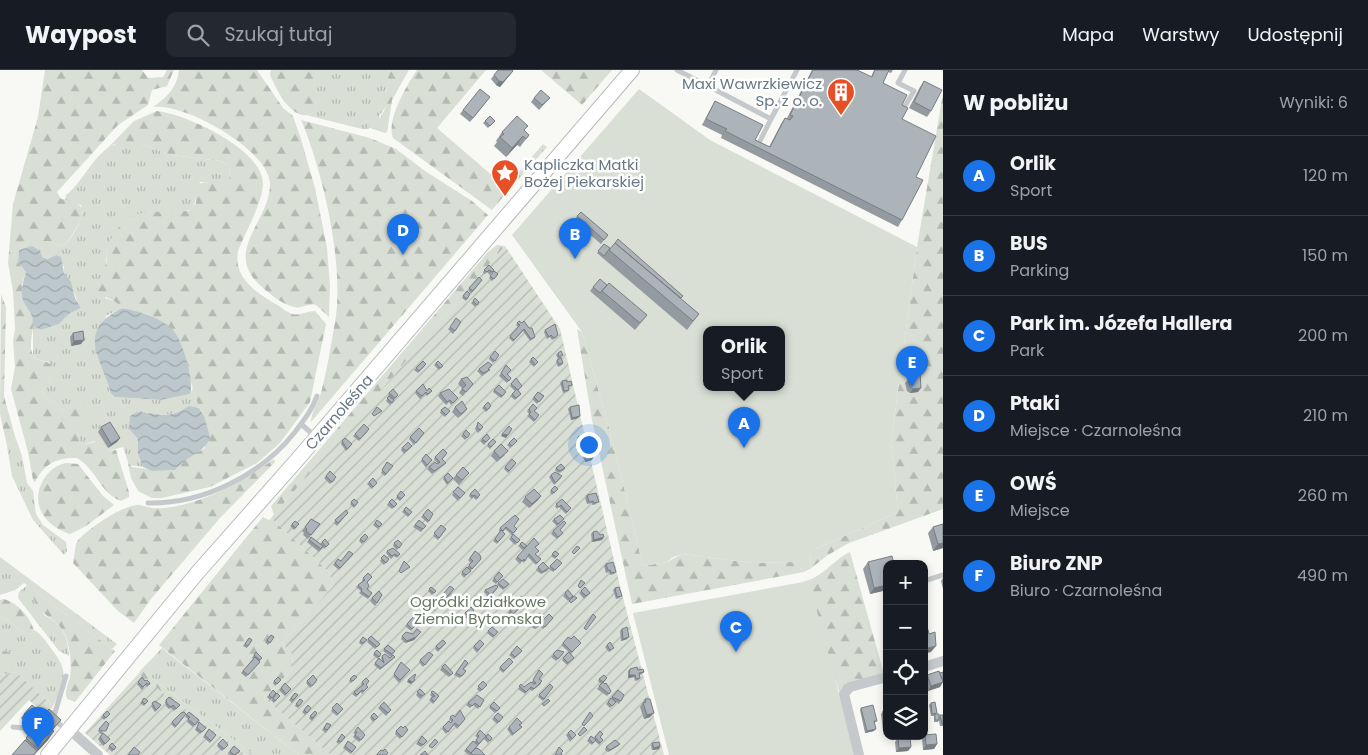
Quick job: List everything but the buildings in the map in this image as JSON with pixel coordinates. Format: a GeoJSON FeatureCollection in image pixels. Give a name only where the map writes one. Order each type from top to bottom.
{"type":"FeatureCollection","features":[{"type":"Feature","properties":{"kind":"street","name":"Czarnoleśna"},"geometry":{"type":"LineString","coordinates":[[48,755],[244,518],[317,438],[632,70]]}},
{"type":"Feature","properties":{"kind":"street"},"geometry":{"type":"LineString","coordinates":[[928,666],[943,662]]}},
{"type":"Feature","properties":{"kind":"street"},"geometry":{"type":"LineString","coordinates":[[859,755],[844,694],[850,687],[883,678]]}},
{"type":"Feature","properties":{"kind":"street"},"geometry":{"type":"LineString","coordinates":[[69,730],[98,755]]}},
{"type":"Feature","properties":{"kind":"lane"},"geometry":{"type":"LineString","coordinates":[[677,70],[771,119]]}},
{"type":"Feature","properties":{"kind":"lane"},"geometry":{"type":"LineString","coordinates":[[708,86],[716,70]]}},
{"type":"Feature","properties":{"kind":"lane"},"geometry":{"type":"LineString","coordinates":[[758,145],[798,70]]}},
{"type":"Feature","properties":{"kind":"lane"},"geometry":{"type":"LineString","coordinates":[[905,70],[898,83],[914,91],[905,106]]}},
{"type":"Feature","properties":{"kind":"lane"},"geometry":{"type":"LineString","coordinates":[[148,503],[178,501],[193,497],[245,476],[264,464],[280,450],[301,424],[317,396]]}},
{"type":"Feature","properties":{"kind":"lane"},"geometry":{"type":"LineString","coordinates":[[301,424],[317,438]]}},
{"type":"Feature","properties":{"kind":"lane"},"geometry":{"type":"LineString","coordinates":[[928,579],[943,575]]}},
{"type":"Feature","properties":{"kind":"lane"},"geometry":{"type":"LineString","coordinates":[[66,676],[54,713],[57,721],[69,730]]}},
{"type":"Feature","properties":{"kind":"lane"},"geometry":{"type":"LineString","coordinates":[[13,727],[27,727],[41,713],[54,713]]}},
{"type":"Feature","properties":{"kind":"green space"},"geometry":{"type":"Polygon","coordinates":[[[45,70],[142,70],[148,78],[163,77],[167,70],[174,70],[167,86],[152,90],[148,105],[118,125],[57,192],[61,199],[75,201],[83,209],[78,224],[68,241],[62,246],[47,241],[30,241],[19,250],[18,262],[26,272],[22,284],[22,293],[33,321],[31,351],[36,359],[51,365],[55,374],[42,391],[45,397],[56,403],[63,411],[82,401],[88,406],[88,417],[78,432],[80,442],[83,445],[98,441],[107,450],[116,450],[129,492],[129,497],[121,501],[108,493],[89,468],[77,458],[57,460],[47,466],[35,482],[33,480],[28,452],[11,389],[15,367],[13,341],[15,329],[13,291],[8,263],[13,204],[38,117],[45,70]]]}},
{"type":"Feature","properties":{"kind":"green space"},"geometry":{"type":"Polygon","coordinates":[[[179,70],[257,70],[283,108],[293,116],[315,188],[327,248],[330,286],[329,317],[316,305],[290,306],[262,287],[251,274],[246,261],[247,249],[268,198],[270,184],[266,170],[256,156],[240,143],[203,120],[167,107],[153,107],[163,100],[174,87],[179,70]]]}},
{"type":"Feature","properties":{"kind":"green space"},"geometry":{"type":"Polygon","coordinates":[[[271,70],[318,70],[315,82],[317,103],[315,112],[307,115],[293,111],[277,90],[270,75],[271,70]]]}},
{"type":"Feature","properties":{"kind":"green space"},"geometry":{"type":"Polygon","coordinates":[[[318,70],[390,70],[388,76],[389,86],[385,92],[387,105],[379,116],[380,118],[368,129],[362,129],[306,115],[312,114],[317,105],[314,87],[318,70]]]}},
{"type":"Feature","properties":{"kind":"green space"},"geometry":{"type":"Polygon","coordinates":[[[390,70],[409,70],[392,100],[387,132],[385,133],[367,127],[380,118],[387,105],[381,101],[389,86],[388,76],[390,70]]]}},
{"type":"Feature","properties":{"kind":"green space"},"geometry":{"type":"Polygon","coordinates":[[[417,70],[486,70],[437,128],[509,190],[492,210],[393,138],[392,122],[395,113],[403,93],[417,70]]]}},
{"type":"Feature","properties":{"kind":"green space"},"geometry":{"type":"Polygon","coordinates":[[[541,70],[612,70],[582,105],[541,70]]]}},
{"type":"Feature","properties":{"kind":"green space"},"geometry":{"type":"Polygon","coordinates":[[[639,89],[710,140],[917,247],[891,443],[898,512],[813,550],[811,553],[810,569],[804,572],[794,562],[753,563],[682,554],[673,557],[667,562],[643,566],[612,438],[582,332],[512,235],[639,89]]]}},
{"type":"Feature","properties":{"kind":"green space"},"geometry":{"type":"Polygon","coordinates":[[[943,93],[943,509],[849,543],[828,555],[810,569],[811,552],[813,550],[898,512],[891,443],[917,247],[943,93]]]}},
{"type":"Feature","properties":{"kind":"green space"},"geometry":{"type":"Polygon","coordinates":[[[157,111],[203,126],[237,146],[250,158],[259,170],[263,183],[257,208],[238,251],[237,261],[239,270],[243,278],[255,291],[285,310],[292,314],[315,311],[326,324],[310,402],[280,443],[257,463],[210,487],[162,498],[152,498],[138,491],[131,478],[128,463],[132,467],[174,470],[183,460],[205,448],[204,416],[199,408],[177,337],[172,331],[152,317],[122,308],[96,289],[107,261],[107,248],[110,240],[123,221],[137,214],[149,212],[189,211],[196,203],[195,186],[202,183],[229,180],[230,167],[221,161],[172,155],[139,143],[114,144],[102,154],[134,121],[157,111]]]}},
{"type":"Feature","properties":{"kind":"green space"},"geometry":{"type":"Polygon","coordinates":[[[301,120],[370,138],[396,149],[425,171],[472,201],[488,215],[311,422],[313,411],[321,393],[335,322],[337,274],[330,220],[324,192],[317,165],[301,120]]]}},
{"type":"Feature","properties":{"kind":"green space"},"geometry":{"type":"Polygon","coordinates":[[[120,143],[139,143],[172,155],[221,161],[230,167],[229,180],[218,183],[200,182],[193,209],[178,213],[149,212],[107,248],[105,298],[119,303],[122,308],[106,316],[106,359],[112,391],[116,397],[161,400],[190,394],[193,388],[199,408],[186,409],[160,416],[146,412],[129,429],[138,439],[138,454],[143,467],[129,465],[123,447],[108,451],[94,441],[83,445],[80,442],[78,432],[83,424],[88,406],[82,402],[63,411],[56,403],[45,397],[42,391],[52,378],[49,362],[36,359],[33,355],[33,326],[41,330],[59,324],[70,313],[81,308],[64,273],[64,267],[56,255],[49,259],[19,250],[30,241],[47,241],[62,246],[66,244],[80,222],[82,210],[81,205],[65,200],[66,195],[104,151],[120,143]]]}},
{"type":"Feature","properties":{"kind":"green space"},"geometry":{"type":"Polygon","coordinates":[[[543,144],[547,147],[509,190],[506,187],[543,144]]]}},
{"type":"Feature","properties":{"kind":"green space"},"geometry":{"type":"Polygon","coordinates":[[[497,245],[505,246],[274,515],[271,506],[488,252],[497,245]]]}},
{"type":"Feature","properties":{"kind":"green space","name":"Ogródki działkowe Ziemia Bytomska"},"geometry":{"type":"Polygon","coordinates":[[[505,246],[560,329],[621,590],[664,755],[331,755],[264,698],[293,669],[292,654],[282,643],[334,585],[328,571],[271,518],[505,246]]]}},
{"type":"Feature","properties":{"kind":"green space"},"geometry":{"type":"Polygon","coordinates":[[[1,294],[6,307],[4,396],[15,436],[14,441],[7,446],[0,414],[1,294]]]}},
{"type":"Feature","properties":{"kind":"green space"},"geometry":{"type":"Polygon","coordinates":[[[577,329],[582,332],[612,438],[643,566],[667,562],[682,554],[753,563],[794,562],[804,572],[632,604],[592,420],[577,329]]]}},
{"type":"Feature","properties":{"kind":"green space"},"geometry":{"type":"Polygon","coordinates":[[[15,436],[22,456],[27,483],[33,491],[36,514],[43,525],[66,542],[67,551],[64,555],[33,520],[12,476],[7,446],[14,441],[15,436]]]}},
{"type":"Feature","properties":{"kind":"green space"},"geometry":{"type":"Polygon","coordinates":[[[274,459],[275,462],[220,518],[151,599],[134,623],[118,611],[73,563],[78,540],[97,524],[114,514],[137,505],[163,508],[194,502],[230,486],[274,459]]]}},
{"type":"Feature","properties":{"kind":"green space"},"geometry":{"type":"Polygon","coordinates":[[[66,463],[78,464],[103,496],[114,505],[86,526],[70,534],[58,529],[47,520],[39,506],[38,498],[39,490],[46,476],[58,466],[66,463]]]}},
{"type":"Feature","properties":{"kind":"green space"},"geometry":{"type":"Polygon","coordinates":[[[263,517],[269,520],[271,518],[328,571],[334,585],[282,643],[292,654],[293,669],[264,698],[331,755],[299,755],[159,645],[263,517]]]}},
{"type":"Feature","properties":{"kind":"green space"},"geometry":{"type":"Polygon","coordinates":[[[850,552],[883,674],[840,695],[804,581],[816,577],[850,552]]]}},
{"type":"Feature","properties":{"kind":"green space"},"geometry":{"type":"Polygon","coordinates":[[[0,557],[117,644],[112,649],[34,591],[44,615],[55,622],[63,631],[69,656],[59,651],[18,598],[19,592],[27,585],[24,583],[15,590],[0,595],[0,557]]]}},
{"type":"Feature","properties":{"kind":"green space"},"geometry":{"type":"Polygon","coordinates":[[[809,581],[855,755],[669,755],[633,613],[809,581]]]}},
{"type":"Feature","properties":{"kind":"green space"},"geometry":{"type":"Polygon","coordinates":[[[34,591],[115,651],[75,702],[67,699],[66,696],[71,667],[67,639],[57,623],[36,605],[34,591]]]}},
{"type":"Feature","properties":{"kind":"green space"},"geometry":{"type":"Polygon","coordinates":[[[4,599],[14,604],[26,615],[34,630],[30,634],[0,617],[0,600],[4,599]]]}},
{"type":"Feature","properties":{"kind":"green space"},"geometry":{"type":"Polygon","coordinates":[[[0,617],[26,633],[30,634],[34,630],[43,637],[61,663],[64,677],[63,683],[52,708],[47,710],[51,704],[16,672],[14,654],[0,650],[0,617]]]}},
{"type":"Feature","properties":{"kind":"green space"},"geometry":{"type":"Polygon","coordinates":[[[162,648],[299,755],[254,755],[141,670],[162,648]]]}},
{"type":"Feature","properties":{"kind":"green space"},"geometry":{"type":"Polygon","coordinates":[[[0,650],[15,654],[16,672],[0,675],[0,650]]]}},
{"type":"Feature","properties":{"kind":"green space"},"geometry":{"type":"Polygon","coordinates":[[[141,670],[254,755],[246,755],[138,674],[141,670]]]}},
{"type":"Feature","properties":{"kind":"green space"},"geometry":{"type":"Polygon","coordinates":[[[16,672],[51,704],[47,710],[40,710],[29,700],[0,731],[0,675],[16,672]]]}},
{"type":"Feature","properties":{"kind":"green space"},"geometry":{"type":"Polygon","coordinates":[[[138,674],[246,755],[110,755],[85,733],[138,674]]]}},
{"type":"Feature","properties":{"kind":"water"},"geometry":{"type":"Polygon","coordinates":[[[32,246],[40,251],[42,257],[48,259],[56,255],[61,257],[64,273],[71,282],[75,298],[81,308],[70,313],[59,324],[41,330],[33,326],[32,316],[23,300],[22,288],[26,272],[18,262],[19,250],[32,246]]]}},
{"type":"Feature","properties":{"kind":"water"},"geometry":{"type":"Polygon","coordinates":[[[122,308],[155,318],[167,325],[176,334],[187,360],[191,380],[190,394],[161,400],[115,397],[111,393],[98,356],[95,335],[99,326],[108,317],[122,308]]]}},
{"type":"Feature","properties":{"kind":"water"},"geometry":{"type":"Polygon","coordinates":[[[189,406],[199,408],[204,416],[210,437],[208,442],[200,451],[184,461],[175,470],[152,471],[143,467],[138,454],[138,439],[129,429],[130,416],[137,412],[168,415],[189,406]]]}},
{"type":"Feature","properties":{"kind":"place","name":"Maxi Wawrzkiewicz Sp. z o. o."},"geometry":{"type":"Point","coordinates":[841,116]}},
{"type":"Feature","properties":{"kind":"place","name":"Kapliczka Matki Bożej Piekarskiej"},"geometry":{"type":"Point","coordinates":[505,197]}},
{"type":"Feature","properties":{"kind":"place","name":"Ptaki"},"geometry":{"type":"Point","coordinates":[403,255]}},
{"type":"Feature","properties":{"kind":"place","name":"BUS"},"geometry":{"type":"Point","coordinates":[575,259]}},
{"type":"Feature","properties":{"kind":"place","name":"OWŚ"},"geometry":{"type":"Point","coordinates":[912,387]}},
{"type":"Feature","properties":{"kind":"place","name":"Orlik"},"geometry":{"type":"Point","coordinates":[744,448]}},
{"type":"Feature","properties":{"kind":"place","name":"Park im. Józefa Hallera"},"geometry":{"type":"Point","coordinates":[736,652]}},
{"type":"Feature","properties":{"kind":"place","name":"Biuro ZNP"},"geometry":{"type":"Point","coordinates":[38,748]}}]}
